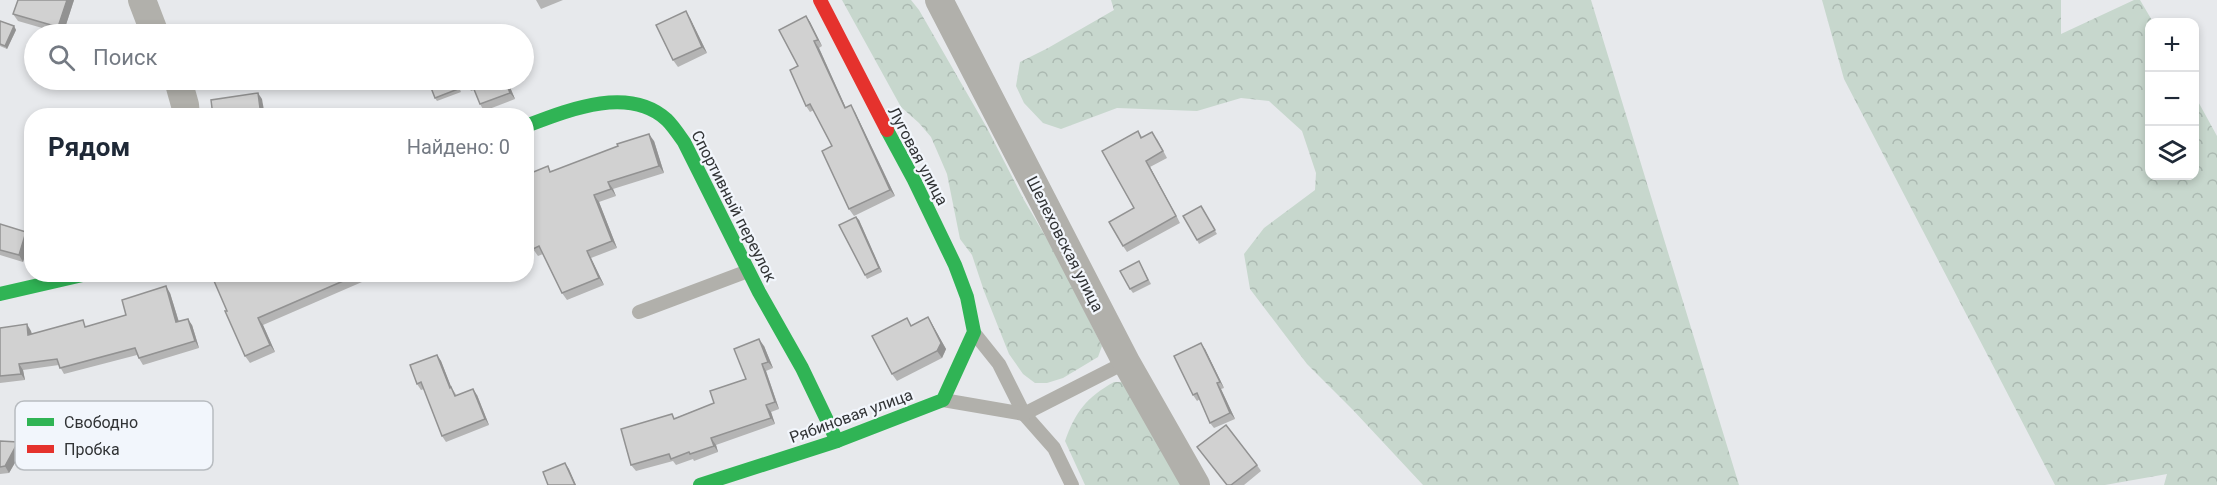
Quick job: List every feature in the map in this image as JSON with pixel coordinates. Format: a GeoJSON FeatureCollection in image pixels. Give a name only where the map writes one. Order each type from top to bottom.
{"type":"FeatureCollection","features":[{"type":"Feature","properties":{"kind":"street"},"geometry":{"type":"LineString","coordinates":[[142,0],[151,24]]}},
{"type":"Feature","properties":{"kind":"street","name":"Луговая улица"},"geometry":{"type":"LineString","coordinates":[[820,0],[946,246],[967,297],[974,332]]}},
{"type":"Feature","properties":{"kind":"street","name":"Шелеховская улица"},"geometry":{"type":"LineString","coordinates":[[939,0],[1126,362],[1196,485]]}},
{"type":"Feature","properties":{"kind":"street"},"geometry":{"type":"LineString","coordinates":[[181,90],[185,108]]}},
{"type":"Feature","properties":{"kind":"street","name":"Спортивный переулок"},"geometry":{"type":"LineString","coordinates":[[534,123],[555,115],[611,102],[636,103],[656,111],[672,124],[684,142],[748,271],[802,368],[837,441]]}},
{"type":"Feature","properties":{"kind":"street"},"geometry":{"type":"LineString","coordinates":[[0,294],[52,282]]}},
{"type":"Feature","properties":{"kind":"street"},"geometry":{"type":"LineString","coordinates":[[943,400],[974,332]]}},
{"type":"Feature","properties":{"kind":"street","name":"Рябиновая улица"},"geometry":{"type":"LineString","coordinates":[[700,485],[837,441],[943,400]]}},
{"type":"Feature","properties":{"kind":"lane"},"geometry":{"type":"LineString","coordinates":[[639,312],[748,271]]}},
{"type":"Feature","properties":{"kind":"lane"},"geometry":{"type":"LineString","coordinates":[[974,332],[999,364],[1024,414],[1054,448],[1072,485]]}},
{"type":"Feature","properties":{"kind":"lane"},"geometry":{"type":"LineString","coordinates":[[943,400],[1024,414],[1126,362]]}},
{"type":"Feature","properties":{"kind":"green space"},"geometry":{"type":"Polygon","coordinates":[[[842,0],[911,0],[919,10],[1057,256],[1102,346],[1098,357],[1063,378],[1047,383],[1035,383],[1023,374],[1009,354],[972,255],[960,239],[947,174],[931,137],[901,107],[842,0]]]}},
{"type":"Feature","properties":{"kind":"green space"},"geometry":{"type":"Polygon","coordinates":[[[1111,0],[1591,0],[1739,485],[1423,485],[1307,364],[1250,289],[1244,254],[1264,228],[1315,190],[1316,173],[1302,131],[1269,101],[1241,98],[1197,111],[1117,108],[1061,129],[1043,123],[1024,103],[1016,86],[1020,62],[1114,10],[1111,0]]]}},
{"type":"Feature","properties":{"kind":"green space"},"geometry":{"type":"Polygon","coordinates":[[[1822,0],[2061,0],[2061,34],[2134,0],[2140,0],[2151,18],[2145,18],[2145,180],[2199,180],[2199,103],[2217,136],[2217,485],[2164,485],[2167,474],[2105,485],[2055,485],[1844,79],[1822,0]]]}},
{"type":"Feature","properties":{"kind":"green space"},"geometry":{"type":"Polygon","coordinates":[[[1114,382],[1124,382],[1183,485],[1085,485],[1065,441],[1083,406],[1096,393],[1114,382]]]}},
{"type":"Feature","properties":{"kind":"building"},"geometry":{"type":"Polygon","coordinates":[[[18,0],[67,0],[59,24],[48,24],[13,14],[18,0]]]}},
{"type":"Feature","properties":{"kind":"building"},"geometry":{"type":"Polygon","coordinates":[[[686,11],[702,47],[673,60],[656,25],[686,11]]]}},
{"type":"Feature","properties":{"kind":"building"},"geometry":{"type":"Polygon","coordinates":[[[806,16],[818,40],[814,41],[845,108],[851,105],[890,190],[849,209],[822,151],[832,146],[810,104],[806,106],[790,70],[798,66],[779,30],[806,16]]]}},
{"type":"Feature","properties":{"kind":"building"},"geometry":{"type":"Polygon","coordinates":[[[0,21],[14,26],[5,46],[0,44],[0,21]]]}},
{"type":"Feature","properties":{"kind":"building"},"geometry":{"type":"Polygon","coordinates":[[[432,90],[455,90],[435,98],[432,90]]]}},
{"type":"Feature","properties":{"kind":"building"},"geometry":{"type":"Polygon","coordinates":[[[474,90],[509,90],[510,93],[480,104],[474,90]]]}},
{"type":"Feature","properties":{"kind":"building"},"geometry":{"type":"Polygon","coordinates":[[[258,93],[260,108],[212,108],[211,100],[258,93]]]}},
{"type":"Feature","properties":{"kind":"building"},"geometry":{"type":"Polygon","coordinates":[[[1138,131],[1141,138],[1152,132],[1163,151],[1146,161],[1176,216],[1123,246],[1109,222],[1134,208],[1102,151],[1138,131]]]}},
{"type":"Feature","properties":{"kind":"building"},"geometry":{"type":"Polygon","coordinates":[[[649,134],[659,166],[608,182],[611,189],[594,195],[612,241],[587,251],[599,278],[562,293],[539,246],[534,248],[534,172],[548,166],[550,172],[618,146],[617,144],[649,134]]]}},
{"type":"Feature","properties":{"kind":"building"},"geometry":{"type":"Polygon","coordinates":[[[1201,206],[1215,230],[1197,240],[1183,216],[1201,206]]]}},
{"type":"Feature","properties":{"kind":"building"},"geometry":{"type":"Polygon","coordinates":[[[856,217],[879,268],[865,275],[839,225],[856,217]]]}},
{"type":"Feature","properties":{"kind":"building"},"geometry":{"type":"Polygon","coordinates":[[[0,224],[24,231],[19,255],[0,250],[0,224]]]}},
{"type":"Feature","properties":{"kind":"building"},"geometry":{"type":"Polygon","coordinates":[[[1139,261],[1148,280],[1130,289],[1120,271],[1139,261]]]}},
{"type":"Feature","properties":{"kind":"building"},"geometry":{"type":"Polygon","coordinates":[[[214,282],[341,282],[258,318],[270,345],[245,356],[225,311],[227,311],[214,282]]]}},
{"type":"Feature","properties":{"kind":"building"},"geometry":{"type":"Polygon","coordinates":[[[166,286],[176,322],[188,319],[195,341],[139,358],[135,348],[60,368],[57,359],[19,364],[21,374],[0,376],[0,328],[27,324],[28,335],[83,320],[85,327],[126,315],[122,300],[166,286]]]}},
{"type":"Feature","properties":{"kind":"building"},"geometry":{"type":"Polygon","coordinates":[[[928,317],[941,343],[937,351],[892,374],[872,336],[907,318],[911,326],[928,317]]]}},
{"type":"Feature","properties":{"kind":"building"},"geometry":{"type":"Polygon","coordinates":[[[759,339],[768,362],[762,364],[775,402],[766,405],[771,418],[711,438],[714,446],[671,459],[669,454],[631,465],[621,429],[672,414],[674,419],[714,403],[710,391],[746,379],[734,349],[759,339]]]}},
{"type":"Feature","properties":{"kind":"building"},"geometry":{"type":"Polygon","coordinates":[[[1201,343],[1220,382],[1217,383],[1230,413],[1210,423],[1197,393],[1193,395],[1174,356],[1201,343]]]}},
{"type":"Feature","properties":{"kind":"building"},"geometry":{"type":"Polygon","coordinates":[[[437,355],[455,396],[473,389],[485,419],[442,436],[421,382],[417,384],[410,365],[437,355]]]}},
{"type":"Feature","properties":{"kind":"building"},"geometry":{"type":"Polygon","coordinates":[[[1226,425],[1257,465],[1231,485],[1227,485],[1197,447],[1226,425]]]}},
{"type":"Feature","properties":{"kind":"building"},"geometry":{"type":"Polygon","coordinates":[[[0,441],[15,442],[15,448],[5,466],[0,467],[0,441]]]}},
{"type":"Feature","properties":{"kind":"building"},"geometry":{"type":"Polygon","coordinates":[[[565,463],[575,485],[548,485],[543,472],[565,463]]]}},
{"type":"Feature","properties":{"kind":"traffic: fast"},"geometry":{"type":"LineString","coordinates":[[534,123],[579,108],[617,102],[635,104],[652,110],[667,120],[684,142],[759,292],[802,368],[837,441]]}},
{"type":"Feature","properties":{"kind":"traffic: fast"},"geometry":{"type":"LineString","coordinates":[[700,485],[837,441],[943,400],[974,332],[967,297],[955,265],[887,130]]}},
{"type":"Feature","properties":{"kind":"traffic: fast"},"geometry":{"type":"LineString","coordinates":[[0,294],[52,282]]}},
{"type":"Feature","properties":{"kind":"traffic: jam"},"geometry":{"type":"LineString","coordinates":[[820,0],[887,130]]}}]}
